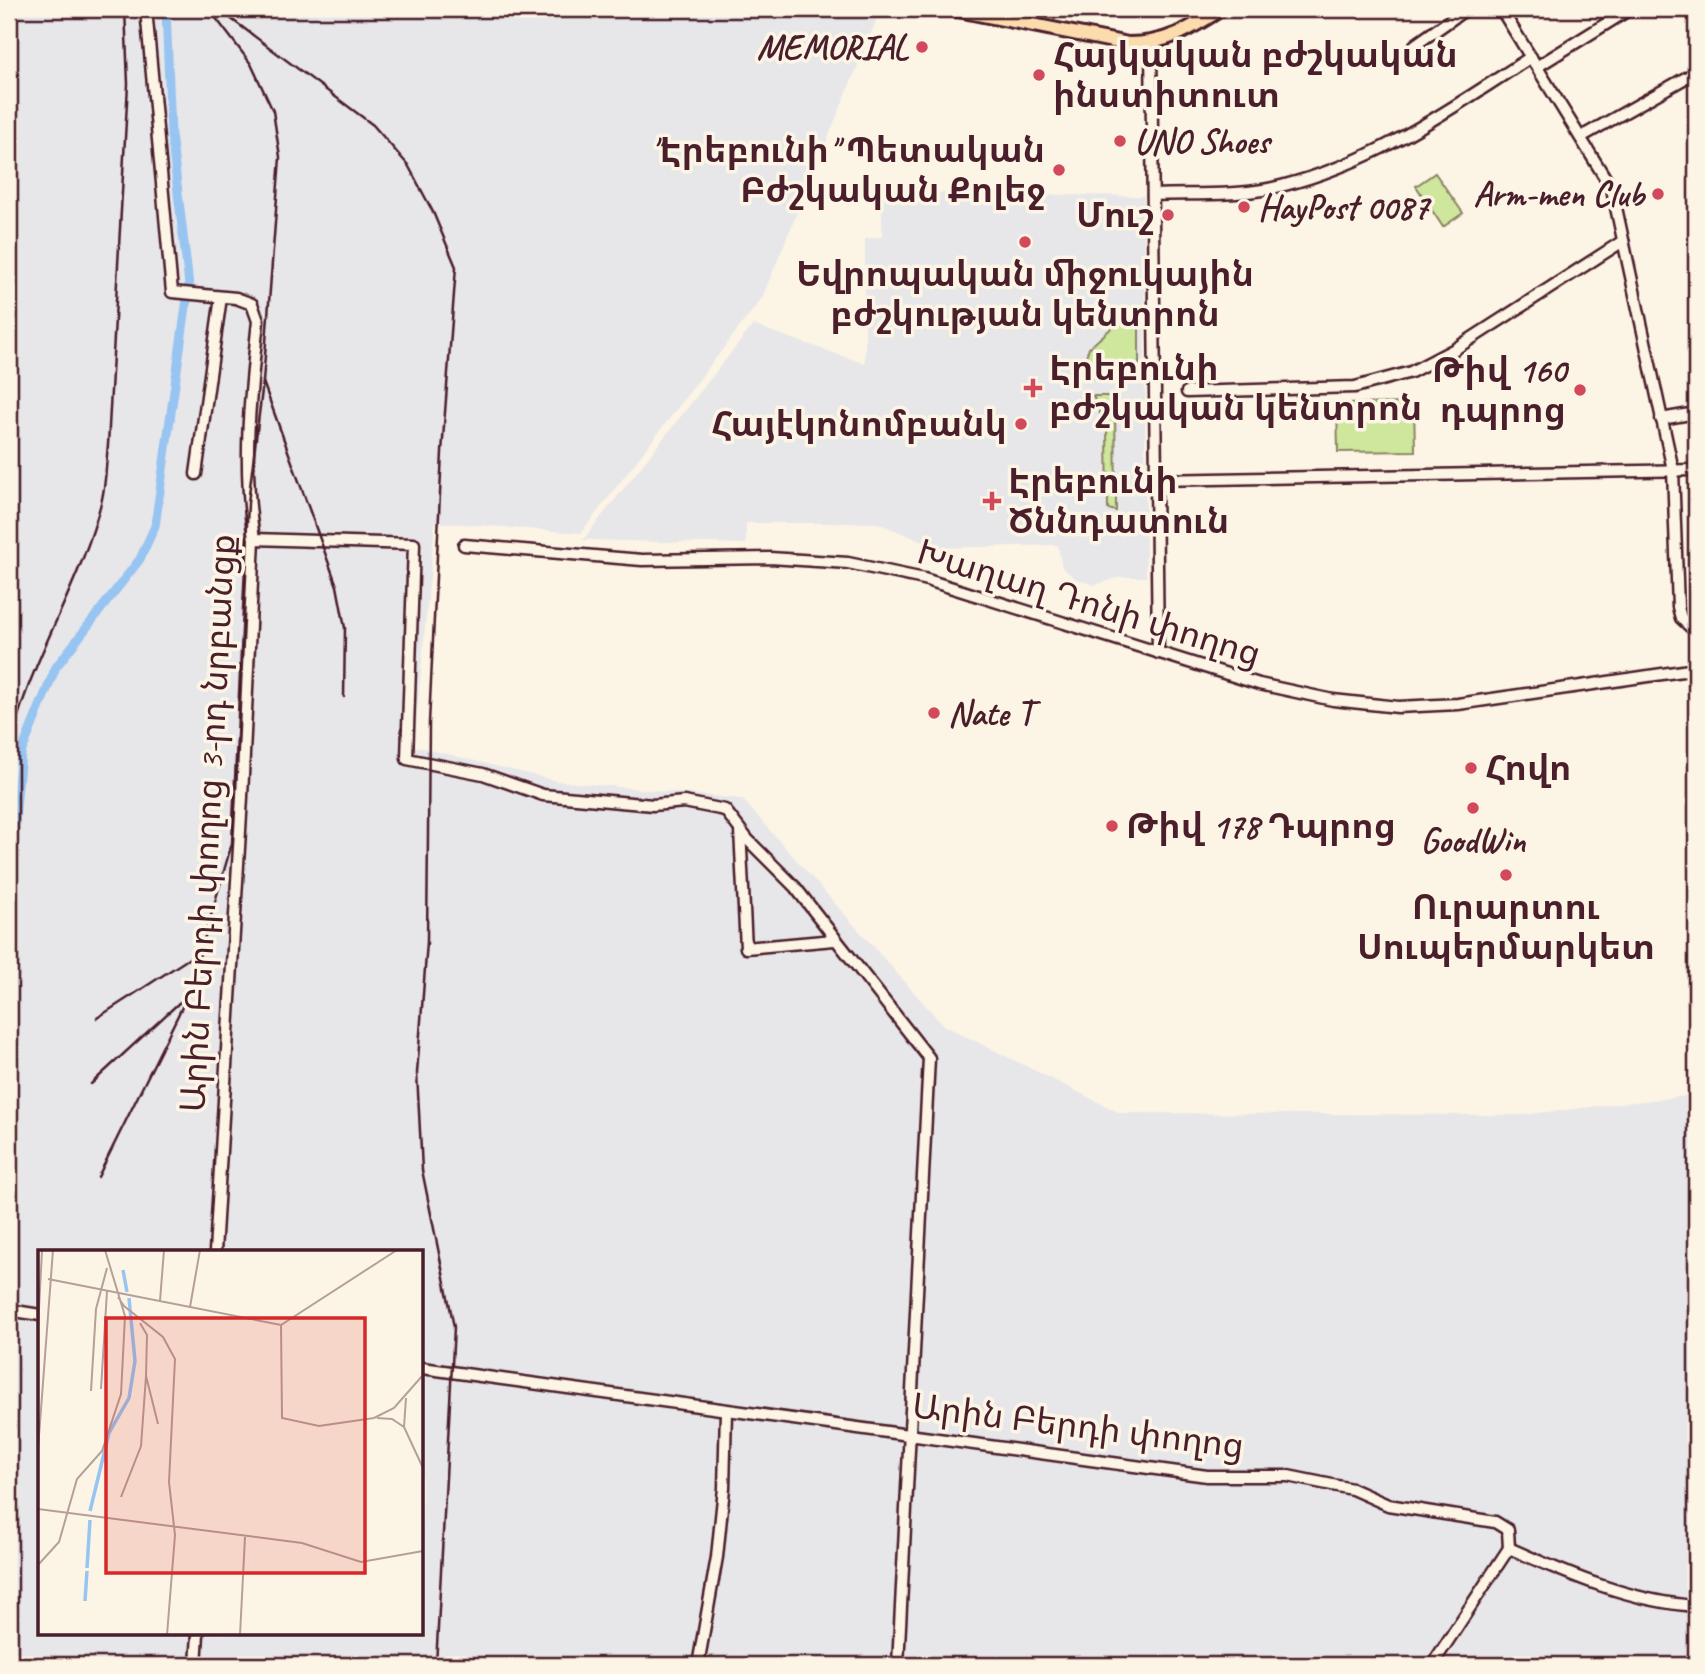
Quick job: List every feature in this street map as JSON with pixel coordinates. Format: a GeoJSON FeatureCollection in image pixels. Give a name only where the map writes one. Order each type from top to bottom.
{"type":"FeatureCollection","features":[{"type":"Feature","properties":{"kind":"main road"},"geometry":{"type":"LineString","coordinates":[[953,9],[1120,44],[1151,44],[1181,34],[1221,9]]}},
{"type":"Feature","properties":{"kind":"street","name":"Արին Բերդի փողոց 3-րդ նրբանցք"},"geometry":{"type":"LineString","coordinates":[[146,9],[172,292],[221,297],[252,304],[257,312],[246,442],[248,503],[254,539],[242,797],[215,1250]]}},
{"type":"Feature","properties":{"kind":"street"},"geometry":{"type":"LineString","coordinates":[[1415,45],[1466,9]]}},
{"type":"Feature","properties":{"kind":"street"},"geometry":{"type":"LineString","coordinates":[[1501,9],[1612,189],[1673,470],[1678,607],[1681,618],[1696,632]]}},
{"type":"Feature","properties":{"kind":"street"},"geometry":{"type":"LineString","coordinates":[[1538,66],[1630,9]]}},
{"type":"Feature","properties":{"kind":"street"},"geometry":{"type":"LineString","coordinates":[[1151,44],[1158,653]]}},
{"type":"Feature","properties":{"kind":"street"},"geometry":{"type":"LineString","coordinates":[[1153,195],[1224,193],[1271,188],[1374,155],[1531,57]]}},
{"type":"Feature","properties":{"kind":"street"},"geometry":{"type":"LineString","coordinates":[[1581,136],[1696,72]]}},
{"type":"Feature","properties":{"kind":"street"},"geometry":{"type":"LineString","coordinates":[[1187,392],[1355,387],[1411,372],[1455,349],[1623,241]]}},
{"type":"Feature","properties":{"kind":"street"},"geometry":{"type":"LineString","coordinates":[[196,474],[221,297]]}},
{"type":"Feature","properties":{"kind":"street"},"geometry":{"type":"LineString","coordinates":[[1661,419],[1696,413]]}},
{"type":"Feature","properties":{"kind":"street"},"geometry":{"type":"LineString","coordinates":[[1156,480],[1696,470]]}},
{"type":"Feature","properties":{"kind":"street"},"geometry":{"type":"LineString","coordinates":[[254,539],[414,544],[407,759],[483,774],[543,795],[653,805],[684,802],[725,810],[740,830],[795,887],[834,940],[880,991],[895,1017],[929,1058],[898,1665]]}},
{"type":"Feature","properties":{"kind":"street","name":"Խաղաղ Դոնի փողոց"},"geometry":{"type":"LineString","coordinates":[[464,545],[642,560],[770,558],[848,563],[924,579],[1292,692],[1398,706],[1458,704],[1696,669]]}},
{"type":"Feature","properties":{"kind":"street"},"geometry":{"type":"LineString","coordinates":[[740,830],[746,948],[804,945],[834,940]]}},
{"type":"Feature","properties":{"kind":"street"},"geometry":{"type":"LineString","coordinates":[[9,1310],[38,1314]]}},
{"type":"Feature","properties":{"kind":"street","name":"Արին Բերդի փողոց"},"geometry":{"type":"LineString","coordinates":[[424,1368],[1207,1476],[1289,1476],[1352,1489],[1388,1505],[1495,1522],[1508,1530],[1509,1548]]}},
{"type":"Feature","properties":{"kind":"street"},"geometry":{"type":"LineString","coordinates":[[698,1665],[717,1557],[724,1488],[726,1411]]}},
{"type":"Feature","properties":{"kind":"street"},"geometry":{"type":"LineString","coordinates":[[1432,1665],[1509,1548],[1633,1595],[1673,1605],[1696,1606]]}},
{"type":"Feature","properties":{"kind":"street"},"geometry":{"type":"LineString","coordinates":[[196,1665],[198,1636]]}},
{"type":"Feature","properties":{"kind":"shaded area"},"geometry":{"type":"Polygon","coordinates":[[[9,9],[881,9],[762,298],[581,533],[435,522],[414,746],[557,781],[742,799],[943,1025],[1120,1113],[1521,1115],[1696,1095],[1696,1665],[9,1665],[9,9]]]}},
{"type":"Feature","properties":{"kind":"shaded area"},"geometry":{"type":"Polygon","coordinates":[[[882,192],[1144,196],[1146,577],[1120,577],[1095,585],[1076,579],[1062,567],[1058,545],[938,548],[878,523],[746,523],[746,544],[583,540],[753,325],[865,364],[865,239],[882,237],[882,192]]]}},
{"type":"Feature","properties":{"kind":"green space"},"geometry":{"type":"Polygon","coordinates":[[[1435,173],[1463,213],[1443,227],[1416,186],[1435,173]]]}},
{"type":"Feature","properties":{"kind":"green space"},"geometry":{"type":"Polygon","coordinates":[[[1134,308],[1139,310],[1139,377],[1092,378],[1083,364],[1089,348],[1134,308]]]}},
{"type":"Feature","properties":{"kind":"green space"},"geometry":{"type":"Polygon","coordinates":[[[1093,396],[1115,396],[1116,511],[1108,509],[1107,430],[1093,396]]]}},
{"type":"Feature","properties":{"kind":"green space"},"geometry":{"type":"Polygon","coordinates":[[[1414,403],[1415,451],[1338,452],[1337,404],[1414,403]]]}},
{"type":"Feature","properties":{"kind":"waterway"},"geometry":{"type":"LineString","coordinates":[[9,847],[14,829],[21,753],[56,667],[140,559],[155,526],[189,285],[171,134],[166,9]]}},
{"type":"Feature","properties":{"kind":"railway"},"geometry":{"type":"LineString","coordinates":[[9,116],[15,9]]}},
{"type":"Feature","properties":{"kind":"railway"},"geometry":{"type":"LineString","coordinates":[[9,751],[28,687],[81,563],[103,492],[108,445],[128,84],[125,9]]}},
{"type":"Feature","properties":{"kind":"railway"},"geometry":{"type":"LineString","coordinates":[[209,9],[251,64],[273,111],[280,157],[263,382],[337,586],[345,628],[344,697]]}},
{"type":"Feature","properties":{"kind":"railway"},"geometry":{"type":"LineString","coordinates":[[218,9],[373,125],[408,165],[433,212],[456,267],[442,452],[429,723],[427,942],[417,1073],[422,1170],[454,1327],[436,1665]]}},
{"type":"Feature","properties":{"kind":"railway"},"geometry":{"type":"LineString","coordinates":[[98,1177],[188,995],[232,843],[248,503],[263,382]]}},
{"type":"Feature","properties":{"kind":"railway"},"geometry":{"type":"LineString","coordinates":[[97,1018],[202,950]]}},
{"type":"Feature","properties":{"kind":"railway"},"geometry":{"type":"LineString","coordinates":[[91,1084],[181,1001]]}},
{"type":"Feature","properties":{"kind":"place","name":"MEMORIAL"},"geometry":{"type":"Point","coordinates":[922,47]}},
{"type":"Feature","properties":{"kind":"place","name":"Հայկական բժշկական ինստիտուտ"},"geometry":{"type":"Point","coordinates":[1039,75]}},
{"type":"Feature","properties":{"kind":"place","name":"UNO Shoes"},"geometry":{"type":"Point","coordinates":[1120,141]}},
{"type":"Feature","properties":{"kind":"place","name":"\"Էրեբունի\" Պետական Բժշկական Քոլեջ"},"geometry":{"type":"Point","coordinates":[1059,170]}},
{"type":"Feature","properties":{"kind":"place","name":"Arm-men Club"},"geometry":{"type":"Point","coordinates":[1658,194]}},
{"type":"Feature","properties":{"kind":"place","name":"HayPost 0087"},"geometry":{"type":"Point","coordinates":[1244,207]}},
{"type":"Feature","properties":{"kind":"place","name":"Մուշ"},"geometry":{"type":"Point","coordinates":[1168,215]}},
{"type":"Feature","properties":{"kind":"place","name":"Եվրոպական միջուկային բժշկության կենտրոն"},"geometry":{"type":"Point","coordinates":[1025,242]}},
{"type":"Feature","properties":{"kind":"place","name":"Էրեբունի բժշկական կենտրոն"},"geometry":{"type":"Point","coordinates":[1033,388]}},
{"type":"Feature","properties":{"kind":"place","name":"Թիվ 160 դպրոց"},"geometry":{"type":"Point","coordinates":[1580,390]}},
{"type":"Feature","properties":{"kind":"place","name":"Հայէկոնոմբանկ"},"geometry":{"type":"Point","coordinates":[1021,424]}},
{"type":"Feature","properties":{"kind":"place","name":"Էրեբունի Ծննդատուն"},"geometry":{"type":"Point","coordinates":[992,501]}},
{"type":"Feature","properties":{"kind":"place","name":"Nate T"},"geometry":{"type":"Point","coordinates":[934,713]}},
{"type":"Feature","properties":{"kind":"place","name":"Հովո"},"geometry":{"type":"Point","coordinates":[1471,768]}},
{"type":"Feature","properties":{"kind":"place","name":"GoodWin"},"geometry":{"type":"Point","coordinates":[1473,808]}},
{"type":"Feature","properties":{"kind":"place","name":"Թիվ 178 Դպրոց"},"geometry":{"type":"Point","coordinates":[1112,826]}},
{"type":"Feature","properties":{"kind":"place","name":"Ուրարտու Սուպերմարկետ"},"geometry":{"type":"Point","coordinates":[1506,875]}}]}
